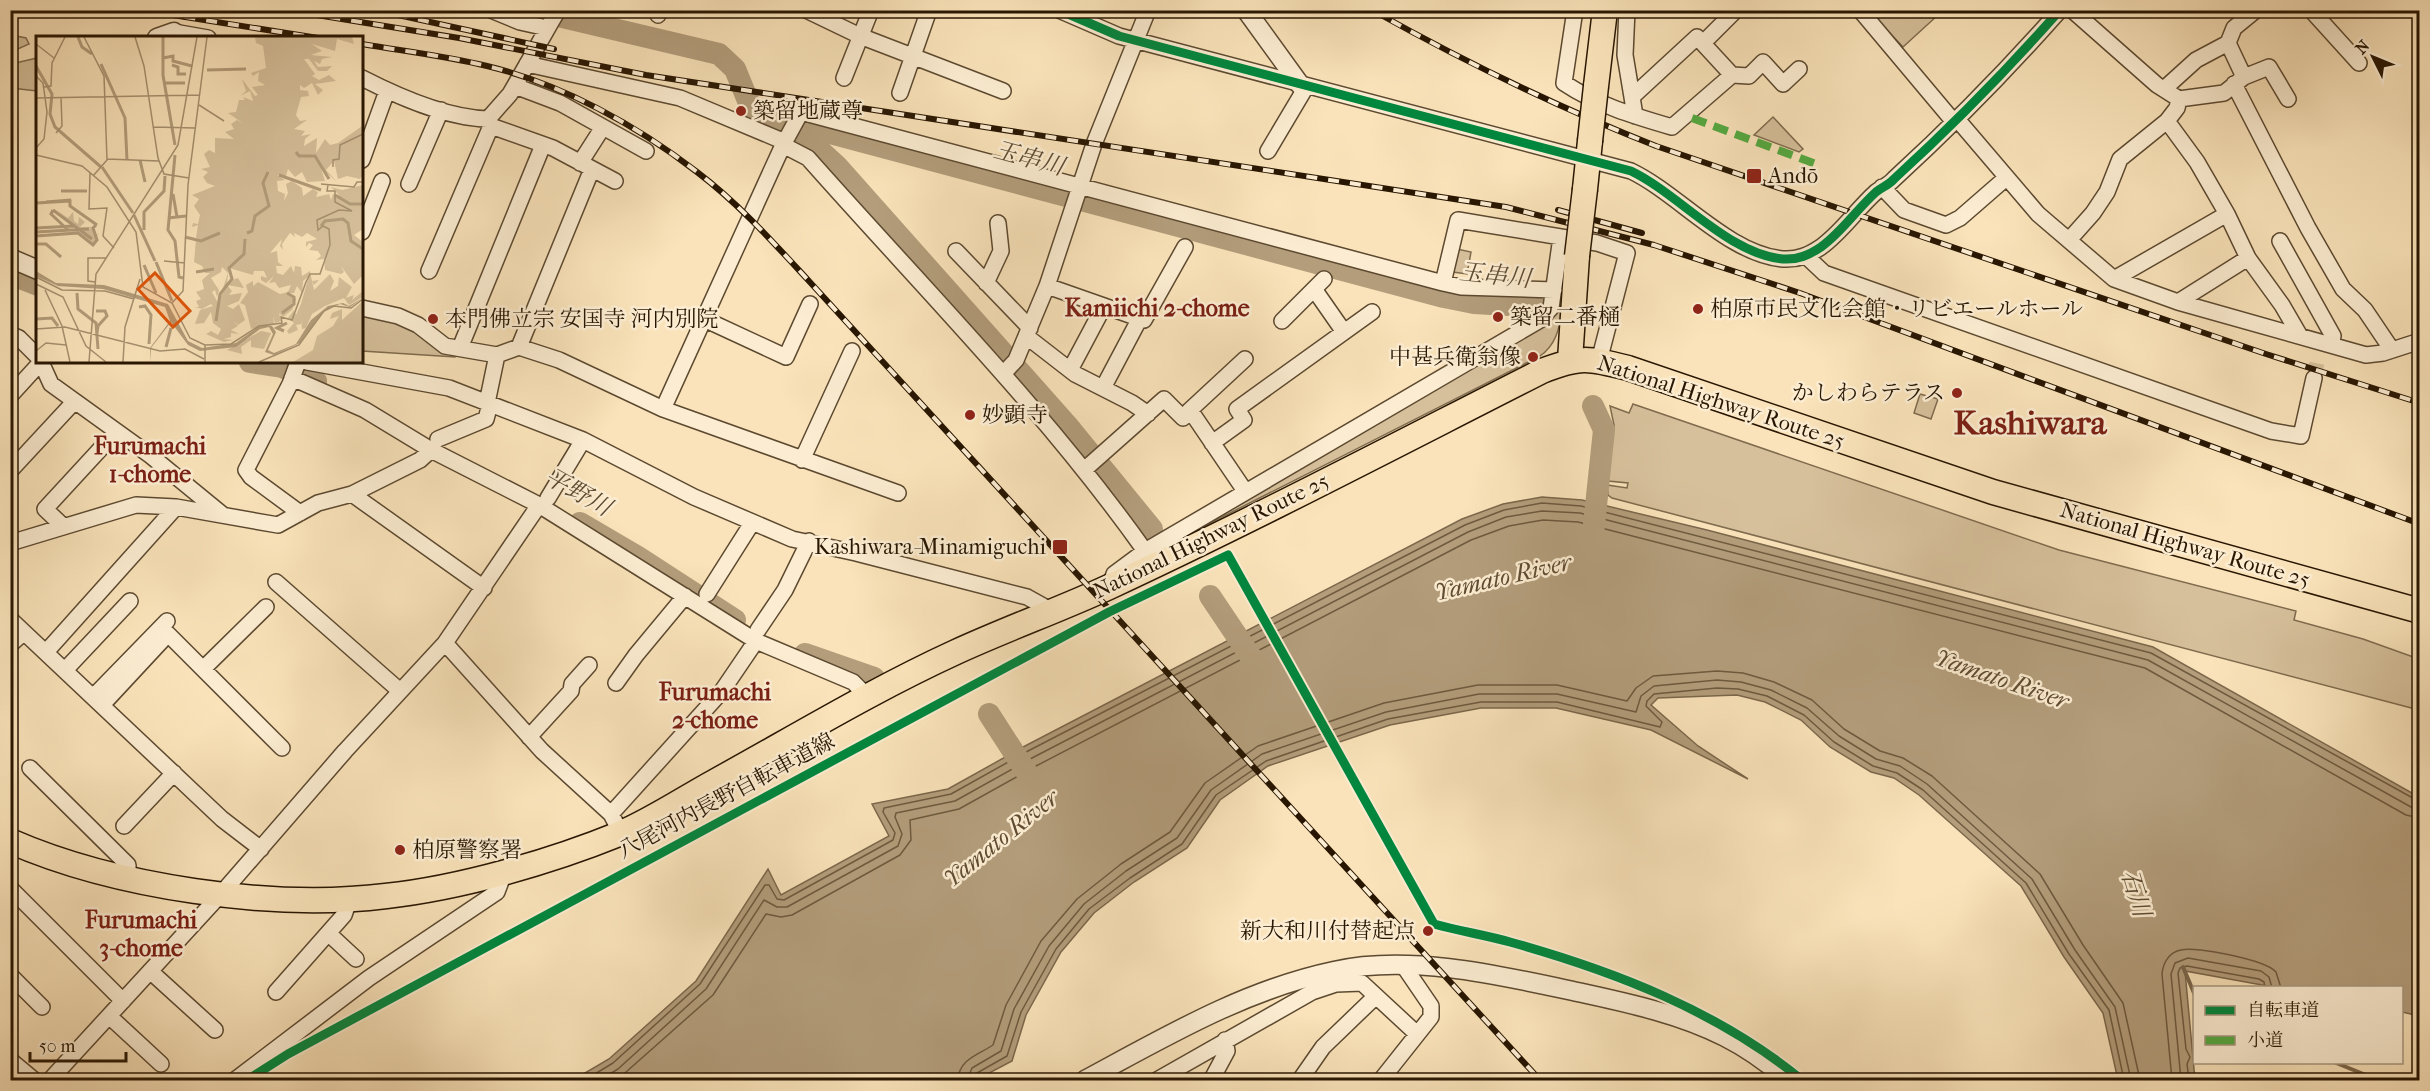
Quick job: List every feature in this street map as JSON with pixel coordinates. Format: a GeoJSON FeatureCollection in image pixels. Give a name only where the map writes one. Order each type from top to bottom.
{"type":"FeatureCollection","features":[{"type":"Feature","properties":{"kind":"highway"},"geometry":{"type":"LineString","coordinates":[[1570,360],[1577,256],[1605,10]]}},
{"type":"Feature","properties":{"kind":"highway","name":"National Highway Route 25"},"geometry":{"type":"LineString","coordinates":[[10,841],[33,851],[128,877],[221,894],[311,899],[387,896],[504,873],[616,823],[956,652],[1054,612],[1208,540],[1542,371],[1570,360],[1599,361],[1994,492],[2420,611]]}},
{"type":"Feature","properties":{"kind":"street"},"geometry":{"type":"LineString","coordinates":[[491,10],[520,22],[552,20]]}},
{"type":"Feature","properties":{"kind":"street"},"geometry":{"type":"LineString","coordinates":[[806,10],[860,36],[1004,91]]}},
{"type":"Feature","properties":{"kind":"street"},"geometry":{"type":"LineString","coordinates":[[844,78],[871,10]]}},
{"type":"Feature","properties":{"kind":"street"},"geometry":{"type":"LineString","coordinates":[[900,93],[929,10]]}},
{"type":"Feature","properties":{"kind":"street"},"geometry":{"type":"LineString","coordinates":[[1059,10],[1119,36],[1304,86],[1589,150],[1647,178],[1738,243],[1782,259],[1806,255],[1823,245],[1882,187],[1892,182],[2020,56],[2060,10]]}},
{"type":"Feature","properties":{"kind":"street"},"geometry":{"type":"LineString","coordinates":[[1003,374],[1016,360],[1047,286],[1077,194],[1148,10]]}},
{"type":"Feature","properties":{"kind":"street"},"geometry":{"type":"LineString","coordinates":[[1246,10],[1304,86]]}},
{"type":"Feature","properties":{"kind":"street"},"geometry":{"type":"LineString","coordinates":[[1575,10],[1564,83],[1583,95],[1635,116],[1672,127],[1732,75],[1749,76],[1763,62],[1784,84],[1799,69]]}},
{"type":"Feature","properties":{"kind":"street"},"geometry":{"type":"LineString","coordinates":[[1627,10],[1625,55],[1635,116]]}},
{"type":"Feature","properties":{"kind":"street"},"geometry":{"type":"LineString","coordinates":[[1703,43],[1736,10]]}},
{"type":"Feature","properties":{"kind":"street"},"geometry":{"type":"LineString","coordinates":[[1860,10],[2038,214],[2114,279],[2178,302],[2301,336],[2323,348],[2366,355],[2420,341]]}},
{"type":"Feature","properties":{"kind":"street"},"geometry":{"type":"LineString","coordinates":[[2072,10],[2164,89],[2179,99],[2224,93],[2239,81],[2269,66],[2288,99]]}},
{"type":"Feature","properties":{"kind":"street"},"geometry":{"type":"LineString","coordinates":[[2256,10],[2234,28],[2228,43],[2239,81],[2308,228],[2343,289],[2365,310],[2392,350]]}},
{"type":"Feature","properties":{"kind":"street"},"geometry":{"type":"LineString","coordinates":[[2311,10],[2359,63]]}},
{"type":"Feature","properties":{"kind":"street"},"geometry":{"type":"LineString","coordinates":[[429,271],[490,123],[515,86],[552,20]]}},
{"type":"Feature","properties":{"kind":"street"},"geometry":{"type":"LineString","coordinates":[[1632,97],[1697,37],[1732,75]]}},
{"type":"Feature","properties":{"kind":"street"},"geometry":{"type":"LineString","coordinates":[[2164,89],[2196,60],[2228,43]]}},
{"type":"Feature","properties":{"kind":"street"},"geometry":{"type":"LineString","coordinates":[[527,64],[680,98],[786,140],[808,158],[1003,374],[1085,470],[1145,551]]}},
{"type":"Feature","properties":{"kind":"street"},"geometry":{"type":"LineString","coordinates":[[363,79],[387,91],[441,110],[490,123],[543,145],[615,181]]}},
{"type":"Feature","properties":{"kind":"street"},"geometry":{"type":"LineString","coordinates":[[515,86],[560,104],[646,151]]}},
{"type":"Feature","properties":{"kind":"street"},"geometry":{"type":"LineString","coordinates":[[1268,151],[1304,86]]}},
{"type":"Feature","properties":{"kind":"street"},"geometry":{"type":"LineString","coordinates":[[363,157],[387,91]]}},
{"type":"Feature","properties":{"kind":"street"},"geometry":{"type":"LineString","coordinates":[[2069,240],[2093,213],[2106,192],[2120,159],[2168,121],[2177,108],[2179,99]]}},
{"type":"Feature","properties":{"kind":"street"},"geometry":{"type":"LineString","coordinates":[[409,184],[441,110]]}},
{"type":"Feature","properties":{"kind":"street"},"geometry":{"type":"LineString","coordinates":[[663,409],[786,140],[801,112],[1077,194],[1443,283],[1461,287],[1554,290]]}},
{"type":"Feature","properties":{"kind":"street"},"geometry":{"type":"LineString","coordinates":[[2168,121],[2197,162],[2227,214],[2248,258],[2301,336]]}},
{"type":"Feature","properties":{"kind":"street"},"geometry":{"type":"LineString","coordinates":[[519,347],[586,166],[603,127]]}},
{"type":"Feature","properties":{"kind":"street"},"geometry":{"type":"LineString","coordinates":[[460,348],[543,145]]}},
{"type":"Feature","properties":{"kind":"street"},"geometry":{"type":"LineString","coordinates":[[1882,187],[1904,210],[1946,225],[1959,218],[2006,178]]}},
{"type":"Feature","properties":{"kind":"street"},"geometry":{"type":"LineString","coordinates":[[363,229],[382,181]]}},
{"type":"Feature","properties":{"kind":"street"},"geometry":{"type":"LineString","coordinates":[[2114,279],[2227,214]]}},
{"type":"Feature","properties":{"kind":"street"},"geometry":{"type":"LineString","coordinates":[[1443,283],[1458,220],[1597,243],[1627,253],[1599,361]]}},
{"type":"Feature","properties":{"kind":"street"},"geometry":{"type":"LineString","coordinates":[[986,283],[1001,251],[998,223]]}},
{"type":"Feature","properties":{"kind":"street"},"geometry":{"type":"LineString","coordinates":[[1110,586],[1113,574],[1145,551],[1540,320],[1551,308],[1561,237]]}},
{"type":"Feature","properties":{"kind":"street"},"geometry":{"type":"LineString","coordinates":[[2280,241],[2333,336],[2323,348]]}},
{"type":"Feature","properties":{"kind":"street"},"geometry":{"type":"LineString","coordinates":[[1047,286],[1144,320],[1185,247]]}},
{"type":"Feature","properties":{"kind":"street"},"geometry":{"type":"LineString","coordinates":[[956,251],[1028,332],[1070,370],[1148,414]]}},
{"type":"Feature","properties":{"kind":"street"},"geometry":{"type":"LineString","coordinates":[[1806,255],[1824,273],[2271,431],[2301,436],[2314,378]]}},
{"type":"Feature","properties":{"kind":"street"},"geometry":{"type":"LineString","coordinates":[[10,258],[36,269]]}},
{"type":"Feature","properties":{"kind":"street"},"geometry":{"type":"LineString","coordinates":[[2178,302],[2248,258]]}},
{"type":"Feature","properties":{"kind":"street"},"geometry":{"type":"LineString","coordinates":[[1282,321],[1319,284],[1344,332]]}},
{"type":"Feature","properties":{"kind":"street"},"geometry":{"type":"LineString","coordinates":[[704,319],[786,357],[810,304]]}},
{"type":"Feature","properties":{"kind":"street"},"geometry":{"type":"LineString","coordinates":[[1070,370],[1104,306]]}},
{"type":"Feature","properties":{"kind":"street"},"geometry":{"type":"LineString","coordinates":[[363,308],[398,316],[418,325],[445,346],[497,355],[519,347],[569,364],[663,409],[898,493]]}},
{"type":"Feature","properties":{"kind":"street"},"geometry":{"type":"LineString","coordinates":[[1212,443],[1244,420],[1237,409],[1371,312]]}},
{"type":"Feature","properties":{"kind":"street"},"geometry":{"type":"LineString","coordinates":[[1103,388],[1140,318]]}},
{"type":"Feature","properties":{"kind":"street"},"geometry":{"type":"LineString","coordinates":[[10,334],[19,339],[36,356]]}},
{"type":"Feature","properties":{"kind":"street"},"geometry":{"type":"LineString","coordinates":[[802,460],[852,351]]}},
{"type":"Feature","properties":{"kind":"street"},"geometry":{"type":"LineString","coordinates":[[10,543],[136,505],[176,507],[278,525],[318,503],[352,494],[420,460],[434,445],[486,419],[497,355]]}},
{"type":"Feature","properties":{"kind":"street"},"geometry":{"type":"LineString","coordinates":[[1085,470],[1164,399],[1183,418],[1245,359]]}},
{"type":"Feature","properties":{"kind":"street"},"geometry":{"type":"LineString","coordinates":[[10,396],[38,363]]}},
{"type":"Feature","properties":{"kind":"street"},"geometry":{"type":"LineString","coordinates":[[41,363],[51,384],[151,456],[223,515]]}},
{"type":"Feature","properties":{"kind":"street"},"geometry":{"type":"LineString","coordinates":[[298,363],[246,470],[251,477],[300,513]]}},
{"type":"Feature","properties":{"kind":"street"},"geometry":{"type":"LineString","coordinates":[[313,363],[417,380],[449,388],[583,440],[752,523],[792,539],[809,541],[1027,597],[1054,612]]}},
{"type":"Feature","properties":{"kind":"street"},"geometry":{"type":"LineString","coordinates":[[292,378],[365,410],[543,502],[685,596],[757,635],[853,682],[868,697]]}},
{"type":"Feature","properties":{"kind":"street"},"geometry":{"type":"LineString","coordinates":[[10,471],[74,402]]}},
{"type":"Feature","properties":{"kind":"street"},"geometry":{"type":"LineString","coordinates":[[1190,410],[1245,492]]}},
{"type":"Feature","properties":{"kind":"street"},"geometry":{"type":"LineString","coordinates":[[63,526],[45,509],[116,432]]}},
{"type":"Feature","properties":{"kind":"street"},"geometry":{"type":"LineString","coordinates":[[50,1080],[221,894],[445,642],[543,502],[583,440]]}},
{"type":"Feature","properties":{"kind":"street"},"geometry":{"type":"LineString","coordinates":[[352,494],[484,588]]}},
{"type":"Feature","properties":{"kind":"street"},"geometry":{"type":"LineString","coordinates":[[46,652],[176,507]]}},
{"type":"Feature","properties":{"kind":"street"},"geometry":{"type":"LineString","coordinates":[[707,594],[752,523]]}},
{"type":"Feature","properties":{"kind":"street"},"geometry":{"type":"LineString","coordinates":[[445,642],[529,737],[616,823],[722,691],[784,590],[809,541]]}},
{"type":"Feature","properties":{"kind":"street"},"geometry":{"type":"LineString","coordinates":[[276,582],[400,691]]}},
{"type":"Feature","properties":{"kind":"street"},"geometry":{"type":"LineString","coordinates":[[616,683],[685,596]]}},
{"type":"Feature","properties":{"kind":"street"},"geometry":{"type":"LineString","coordinates":[[65,670],[130,601]]}},
{"type":"Feature","properties":{"kind":"street"},"geometry":{"type":"LineString","coordinates":[[203,669],[266,607]]}},
{"type":"Feature","properties":{"kind":"street"},"geometry":{"type":"LineString","coordinates":[[10,619],[222,819],[261,849]]}},
{"type":"Feature","properties":{"kind":"street"},"geometry":{"type":"LineString","coordinates":[[97,701],[167,621]]}},
{"type":"Feature","properties":{"kind":"street"},"geometry":{"type":"LineString","coordinates":[[10,645],[24,632]]}},
{"type":"Feature","properties":{"kind":"street"},"geometry":{"type":"LineString","coordinates":[[97,701],[168,634],[282,748]]}},
{"type":"Feature","properties":{"kind":"street"},"geometry":{"type":"LineString","coordinates":[[529,737],[571,691],[572,684],[589,666]]}},
{"type":"Feature","properties":{"kind":"street"},"geometry":{"type":"LineString","coordinates":[[30,768],[128,865],[128,877]]}},
{"type":"Feature","properties":{"kind":"street"},"geometry":{"type":"LineString","coordinates":[[124,826],[174,773]]}},
{"type":"Feature","properties":{"kind":"street"},"geometry":{"type":"LineString","coordinates":[[235,1080],[369,978],[497,892],[504,873]]}},
{"type":"Feature","properties":{"kind":"street"},"geometry":{"type":"LineString","coordinates":[[10,888],[123,1001]]}},
{"type":"Feature","properties":{"kind":"street"},"geometry":{"type":"LineString","coordinates":[[276,992],[344,915],[350,898]]}},
{"type":"Feature","properties":{"kind":"street"},"geometry":{"type":"LineString","coordinates":[[328,933],[356,959]]}},
{"type":"Feature","properties":{"kind":"street"},"geometry":{"type":"LineString","coordinates":[[1381,1080],[1431,1017],[1431,1006],[1403,965]]}},
{"type":"Feature","properties":{"kind":"street"},"geometry":{"type":"LineString","coordinates":[[1085,1080],[1228,1005],[1325,973],[1373,966],[1403,965],[1506,977],[1610,999],[1675,1017],[1724,1037],[1788,1080]]}},
{"type":"Feature","properties":{"kind":"street"},"geometry":{"type":"LineString","coordinates":[[150,971],[214,1030]]}},
{"type":"Feature","properties":{"kind":"street"},"geometry":{"type":"LineString","coordinates":[[1312,992],[1325,973]]}},
{"type":"Feature","properties":{"kind":"street"},"geometry":{"type":"LineString","coordinates":[[10,975],[42,1006]]}},
{"type":"Feature","properties":{"kind":"street"},"geometry":{"type":"LineString","coordinates":[[1157,1080],[1312,992],[1352,981],[1362,983],[1418,1035]]}},
{"type":"Feature","properties":{"kind":"street"},"geometry":{"type":"LineString","coordinates":[[1300,1080],[1323,1047],[1376,996]]}},
{"type":"Feature","properties":{"kind":"street"},"geometry":{"type":"LineString","coordinates":[[109,1016],[161,1064]]}},
{"type":"Feature","properties":{"kind":"street"},"geometry":{"type":"LineString","coordinates":[[1216,1080],[1213,1077],[1227,1052],[1225,1040]]}},
{"type":"Feature","properties":{"kind":"street"},"geometry":{"type":"LineString","coordinates":[[10,1059],[34,1080]]}},
{"type":"Feature","properties":{"kind":"shaded area"},"geometry":{"type":"Polygon","coordinates":[[[1869,11],[1935,11],[1938,15],[1903,47],[1869,11]]]}},
{"type":"Feature","properties":{"kind":"shaded area"},"geometry":{"type":"Polygon","coordinates":[[[11,35],[26,38],[29,44],[11,52],[11,35]]]}},
{"type":"Feature","properties":{"kind":"shaded area"},"geometry":{"type":"Polygon","coordinates":[[[36,58],[36,91],[11,88],[11,64],[36,58]]]}},
{"type":"Feature","properties":{"kind":"shaded area"},"geometry":{"type":"Polygon","coordinates":[[[1773,117],[1803,149],[1799,152],[1754,135],[1773,117]]]}},
{"type":"Feature","properties":{"kind":"shaded area"},"geometry":{"type":"Polygon","coordinates":[[[1457,249],[1471,252],[1467,274],[1453,272],[1457,249]]]}},
{"type":"Feature","properties":{"kind":"shaded area"},"geometry":{"type":"Polygon","coordinates":[[[363,312],[395,317],[457,349],[455,357],[363,351],[363,312]]]}},
{"type":"Feature","properties":{"kind":"shaded area"},"geometry":{"type":"Polygon","coordinates":[[[1558,312],[1562,312],[1556,337],[1540,356],[1149,554],[1484,360],[1558,312]]]}},
{"type":"Feature","properties":{"kind":"shaded area"},"geometry":{"type":"Polygon","coordinates":[[[1920,394],[1938,399],[1931,419],[1914,413],[1920,394]]]}},
{"type":"Feature","properties":{"kind":"shaded area"},"geometry":{"type":"Polygon","coordinates":[[[1633,404],[2059,550],[2296,611],[2294,620],[2363,639],[2419,659],[2419,710],[1612,498],[1608,495],[1607,485],[1627,488],[1628,483],[1608,481],[1614,425],[1610,406],[1629,413],[1633,404]]]}},
{"type":"Feature","properties":{"kind":"water"},"geometry":{"type":"Polygon","coordinates":[[[1542,497],[1582,500],[1707,530],[2153,647],[2419,797],[2419,1016],[2403,1012],[2403,986],[2268,986],[2185,971],[2195,1080],[2118,1080],[2103,1013],[2064,957],[2021,886],[1919,795],[1894,778],[1871,772],[1830,747],[1801,720],[1765,702],[1737,695],[1658,698],[1651,705],[1698,746],[1748,779],[1651,730],[1556,708],[1481,708],[1390,725],[1268,766],[1220,800],[1187,848],[1134,882],[1094,913],[1061,952],[1026,1015],[1012,1061],[976,1080],[573,1080],[609,1059],[696,981],[768,869],[781,895],[889,836],[872,804],[948,789],[1025,746],[1462,519],[1503,504],[1542,497]]]}},
{"type":"Feature","properties":{"kind":"waterway","name":"玉串川"},"geometry":{"type":"LineString","coordinates":[[533,10],[719,54],[735,69],[749,103],[759,114],[1444,297],[1474,303],[1543,307]]}},
{"type":"Feature","properties":{"kind":"waterway"},"geometry":{"type":"LineString","coordinates":[[790,123],[837,166],[1067,425],[1152,529]]}},
{"type":"Feature","properties":{"kind":"waterway","name":"平野川"},"geometry":{"type":"LineString","coordinates":[[10,274],[36,284]]}},
{"type":"Feature","properties":{"kind":"waterway","name":"平野川"},"geometry":{"type":"LineString","coordinates":[[256,363],[282,367],[316,381]]}},
{"type":"Feature","properties":{"kind":"waterway","name":"玉串川"},"geometry":{"type":"LineString","coordinates":[[1593,406],[1604,430],[1593,534]]}},
{"type":"Feature","properties":{"kind":"waterway","name":"平野川"},"geometry":{"type":"LineString","coordinates":[[580,523],[638,557],[735,620]]}},
{"type":"Feature","properties":{"kind":"waterway"},"geometry":{"type":"LineString","coordinates":[[1210,596],[1253,660]]}},
{"type":"Feature","properties":{"kind":"waterway","name":"平野川"},"geometry":{"type":"LineString","coordinates":[[805,654],[874,678]]}},
{"type":"Feature","properties":{"kind":"waterway","name":"平野川"},"geometry":{"type":"LineString","coordinates":[[989,714],[1029,776]]}},
{"type":"Feature","properties":{"kind":"waterway"},"geometry":{"type":"LineString","coordinates":[[2183,967],[2193,991]]}},
{"type":"Feature","properties":{"kind":"waterway"},"geometry":{"type":"LineString","coordinates":[[2339,1064],[2378,1080]]}},
{"type":"Feature","properties":{"kind":"tunnel"},"geometry":{"type":"LineString","coordinates":[[2314,378],[2318,357]]}},
{"type":"Feature","properties":{"kind":"railway"},"geometry":{"type":"LineString","coordinates":[[141,10],[305,36]]}},
{"type":"Feature","properties":{"kind":"railway"},"geometry":{"type":"LineString","coordinates":[[286,10],[459,38],[646,75],[1506,207],[1654,245],[1800,293],[2420,524]]}},
{"type":"Feature","properties":{"kind":"railway"},"geometry":{"type":"LineString","coordinates":[[375,10],[554,49]]}},
{"type":"Feature","properties":{"kind":"railway"},"geometry":{"type":"LineString","coordinates":[[1372,10],[1512,83],[1656,146],[2266,354],[2420,403]]}},
{"type":"Feature","properties":{"kind":"railway"},"geometry":{"type":"LineString","coordinates":[[363,44],[472,62],[515,74],[570,95],[649,138],[697,172],[727,197],[795,266],[1540,1080]]}},
{"type":"Feature","properties":{"kind":"railway"},"geometry":{"type":"LineString","coordinates":[[1558,210],[1642,233]]}},
{"type":"Feature","properties":{"kind":"marked path"},"geometry":{"type":"LineString","coordinates":[[1692,118],[1816,164]]}},
{"type":"Feature","properties":{"kind":"cycle path"},"geometry":{"type":"LineString","coordinates":[[1059,10],[1119,36],[1631,171],[1649,181],[1723,235],[1763,255],[1783,259],[1798,258],[1812,252],[1836,234],[1876,192],[1892,181],[1958,118],[2060,10]]}},
{"type":"Feature","properties":{"kind":"cycle path","name":"八尾河内長野自転車道線"},"geometry":{"type":"LineString","coordinates":[[247,1080],[288,1054],[1109,612],[1228,555],[1434,924],[1549,953],[1664,996],[1736,1033],[1770,1055],[1802,1080]]}},
{"type":"Feature","properties":{"kind":"place","name":"築留地蔵尊"},"geometry":{"type":"Point","coordinates":[741,111]}},
{"type":"Feature","properties":{"kind":"place","name":"Andō"},"geometry":{"type":"Point","coordinates":[1754,176]}},
{"type":"Feature","properties":{"kind":"place","name":"柏原市民文化会館・リビエールホール"},"geometry":{"type":"Point","coordinates":[1698,309]}},
{"type":"Feature","properties":{"kind":"place","name":"築留二番樋"},"geometry":{"type":"Point","coordinates":[1498,317]}},
{"type":"Feature","properties":{"kind":"place","name":"本門佛立宗 安国寺 河内別院"},"geometry":{"type":"Point","coordinates":[433,319]}},
{"type":"Feature","properties":{"kind":"place","name":"中甚兵衛翁像"},"geometry":{"type":"Point","coordinates":[1533,357]}},
{"type":"Feature","properties":{"kind":"place","name":"かしわらテラス"},"geometry":{"type":"Point","coordinates":[1957,393]}},
{"type":"Feature","properties":{"kind":"place","name":"妙顕寺"},"geometry":{"type":"Point","coordinates":[970,415]}},
{"type":"Feature","properties":{"kind":"place","name":"Kashiwara-Minamiguchi"},"geometry":{"type":"Point","coordinates":[1060,547]}},
{"type":"Feature","properties":{"kind":"place","name":"柏原警察署"},"geometry":{"type":"Point","coordinates":[400,850]}},
{"type":"Feature","properties":{"kind":"place","name":"新大和川付替起点"},"geometry":{"type":"Point","coordinates":[1428,931]}},
{"type":"Feature","properties":{"kind":"district","name":"Kamiichi 2-chome"},"geometry":{"type":"Point","coordinates":[1157,308]}},
{"type":"Feature","properties":{"kind":"district","name":"Kashiwara"},"geometry":{"type":"Point","coordinates":[2030,423]}},
{"type":"Feature","properties":{"kind":"district","name":"Furumachi 1-chome"},"geometry":{"type":"Point","coordinates":[150,460]}},
{"type":"Feature","properties":{"kind":"district","name":"Furumachi 2-chome"},"geometry":{"type":"Point","coordinates":[715,706]}},
{"type":"Feature","properties":{"kind":"district","name":"Furumachi 3-chome"},"geometry":{"type":"Point","coordinates":[141,934]}},
{"type":"Feature","properties":{"kind":"water label","name":"Yamato River"},"geometry":{"type":"Point","coordinates":[1503,577]}},
{"type":"Feature","properties":{"kind":"water label","name":"Yamato River"},"geometry":{"type":"Point","coordinates":[2002,679]}},
{"type":"Feature","properties":{"kind":"water label","name":"Yamato River"},"geometry":{"type":"Point","coordinates":[1001,838]}},
{"type":"Feature","properties":{"kind":"water label","name":"石川"},"geometry":{"type":"Point","coordinates":[2136,893]}}]}
